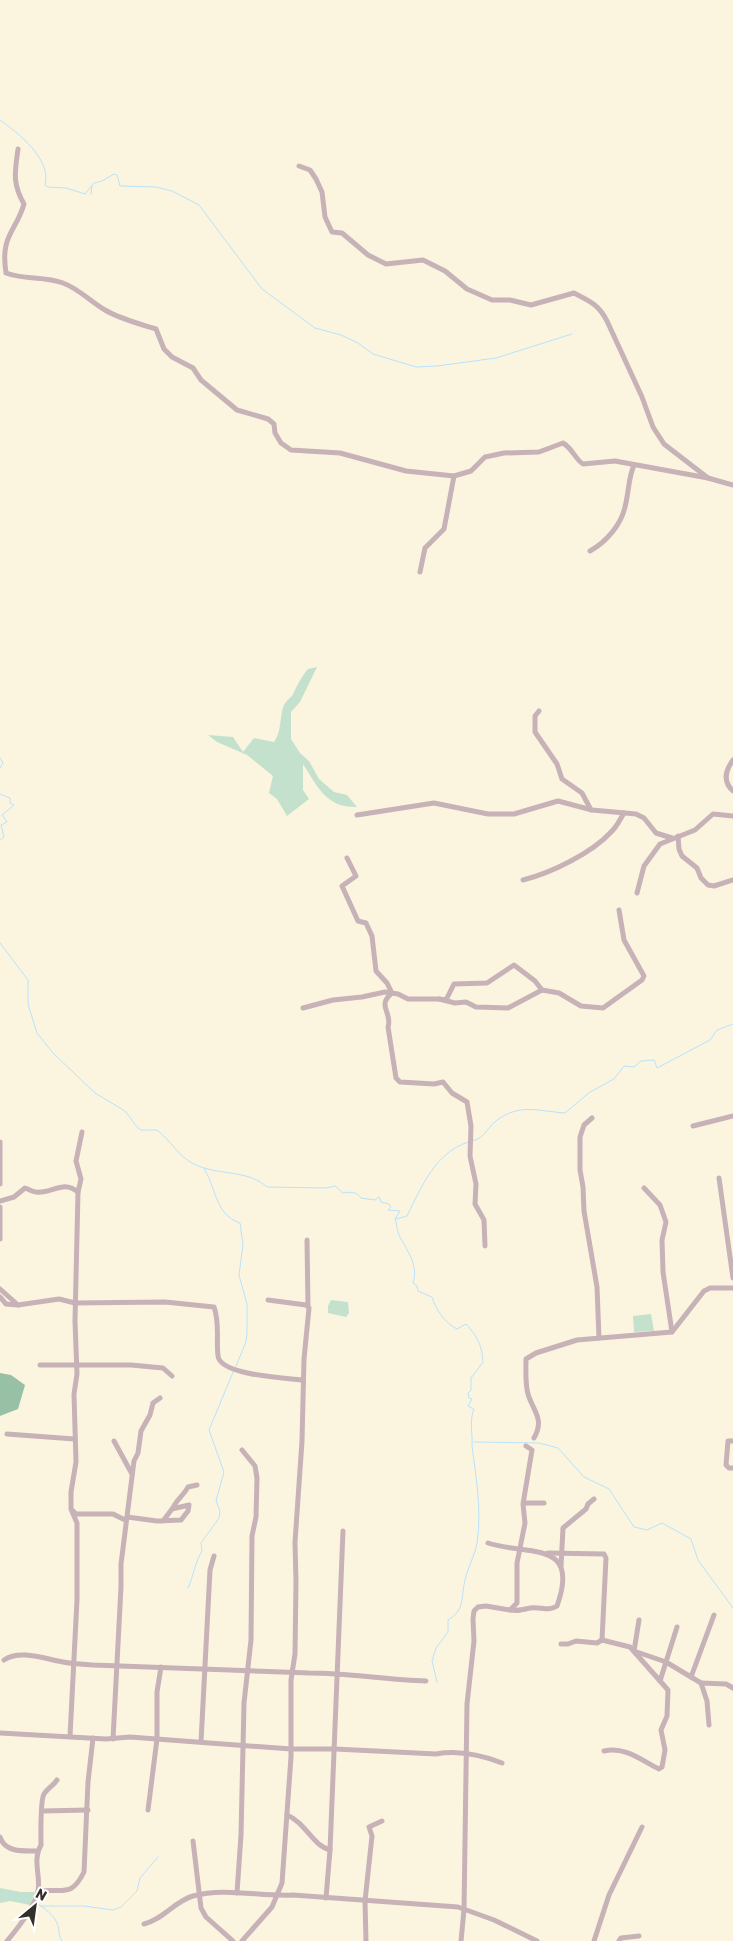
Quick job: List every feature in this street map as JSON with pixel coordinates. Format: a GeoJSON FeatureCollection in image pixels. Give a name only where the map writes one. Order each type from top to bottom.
{"type":"FeatureCollection","features":[{"type":"Feature","properties":{"kind":"street"},"geometry":{"type":"LineString","coordinates":[[18,149],[14,178],[17,192],[24,204],[21,215],[5,237],[2,252],[6,273],[17,277],[35,278],[65,284],[82,292],[106,311],[156,329],[164,349],[172,357],[193,368],[201,380],[237,410],[268,419],[274,424],[275,433],[281,443],[291,450],[340,453],[406,470],[454,476],[471,471],[485,457],[504,453],[539,452],[563,444],[574,452],[578,460],[583,464],[615,461],[708,478],[733,485]]}},
{"type":"Feature","properties":{"kind":"street"},"geometry":{"type":"LineString","coordinates":[[299,166],[310,170],[316,179],[322,192],[326,217],[332,232],[342,233],[368,255],[386,264],[423,260],[439,267],[467,289],[492,300],[510,300],[530,305],[574,293],[593,302],[601,310],[607,321],[642,397],[653,428],[664,444],[708,478]]}},
{"type":"Feature","properties":{"kind":"street"},"geometry":{"type":"LineString","coordinates":[[590,551],[603,544],[622,517],[626,502],[628,479],[634,465]]}},
{"type":"Feature","properties":{"kind":"street"},"geometry":{"type":"LineString","coordinates":[[420,572],[425,548],[444,529],[454,476]]}},
{"type":"Feature","properties":{"kind":"street"},"geometry":{"type":"LineString","coordinates":[[539,712],[536,716],[535,732],[557,764],[562,779],[582,793],[592,810]]}},
{"type":"Feature","properties":{"kind":"street"},"geometry":{"type":"LineString","coordinates":[[733,760],[726,774],[726,782],[733,791]]}},
{"type":"Feature","properties":{"kind":"street"},"geometry":{"type":"LineString","coordinates":[[357,815],[434,803],[488,814],[514,814],[558,801],[592,810],[624,813],[644,818],[656,833],[672,838]]}},
{"type":"Feature","properties":{"kind":"street"},"geometry":{"type":"LineString","coordinates":[[523,880],[559,866],[599,844],[613,831],[624,813]]}},
{"type":"Feature","properties":{"kind":"street"},"geometry":{"type":"LineString","coordinates":[[637,893],[644,866],[660,844],[695,830],[712,814],[733,816]]}},
{"type":"Feature","properties":{"kind":"street"},"geometry":{"type":"LineString","coordinates":[[678,836],[679,849],[682,856],[697,868],[701,878],[708,885],[714,886],[733,880]]}},
{"type":"Feature","properties":{"kind":"street"},"geometry":{"type":"LineString","coordinates":[[347,858],[356,876],[342,886],[358,921],[366,923],[373,941],[376,971],[387,983],[392,993]]}},
{"type":"Feature","properties":{"kind":"street"},"geometry":{"type":"LineString","coordinates":[[303,1008],[333,1000],[362,997],[376,993],[392,993],[408,999],[446,1000],[454,984],[487,983],[514,965],[535,981],[542,990],[559,994],[581,1006],[603,1008],[642,980],[644,976],[624,940],[619,910]]}},
{"type":"Feature","properties":{"kind":"street"},"geometry":{"type":"LineString","coordinates":[[439,999],[455,1004],[466,1002],[476,1007],[508,1008],[542,990]]}},
{"type":"Feature","properties":{"kind":"street"},"geometry":{"type":"LineString","coordinates":[[392,993],[386,998],[384,1005],[390,1022],[388,1027],[396,1078],[400,1082],[434,1084],[443,1082],[452,1093],[466,1102],[471,1126],[470,1156],[476,1184],[475,1204],[484,1220],[485,1246]]}},
{"type":"Feature","properties":{"kind":"street"},"geometry":{"type":"LineString","coordinates":[[693,1126],[733,1116]]}},
{"type":"Feature","properties":{"kind":"street"},"geometry":{"type":"LineString","coordinates":[[592,1118],[584,1125],[580,1137],[580,1170],[584,1211],[597,1287],[599,1338]]}},
{"type":"Feature","properties":{"kind":"street"},"geometry":{"type":"LineString","coordinates":[[70,1736],[77,1523],[72,1510],[71,1492],[76,1462],[74,1439],[76,1416],[74,1394],[77,1366],[75,1303],[78,1192],[81,1179],[76,1161],[82,1132]]}},
{"type":"Feature","properties":{"kind":"street"},"geometry":{"type":"LineString","coordinates":[[0,1142],[0,1184]]}},
{"type":"Feature","properties":{"kind":"street"},"geometry":{"type":"LineString","coordinates":[[719,1178],[733,1278]]}},
{"type":"Feature","properties":{"kind":"street"},"geometry":{"type":"LineString","coordinates":[[0,1201],[14,1197],[25,1188],[37,1192],[63,1186],[72,1187],[78,1192]]}},
{"type":"Feature","properties":{"kind":"street"},"geometry":{"type":"LineString","coordinates":[[644,1188],[660,1204],[666,1222],[662,1240],[672,1332]]}},
{"type":"Feature","properties":{"kind":"street"},"geometry":{"type":"LineString","coordinates":[[0,1207],[0,1239]]}},
{"type":"Feature","properties":{"kind":"street"},"geometry":{"type":"LineString","coordinates":[[242,1941],[266,1915],[278,1896],[282,1884],[291,1750],[296,1592],[294,1542],[302,1441],[303,1380],[308,1306],[308,1240]]}},
{"type":"Feature","properties":{"kind":"street"},"geometry":{"type":"LineString","coordinates":[[534,1438],[539,1419],[528,1394],[526,1359],[536,1353],[577,1340],[672,1332],[704,1291],[710,1288],[721,1290],[733,1288]]}},
{"type":"Feature","properties":{"kind":"street"},"geometry":{"type":"LineString","coordinates":[[0,1289],[18,1304]]}},
{"type":"Feature","properties":{"kind":"street"},"geometry":{"type":"LineString","coordinates":[[0,1297],[6,1304],[58,1300],[75,1303],[165,1302],[214,1307],[218,1318],[218,1358],[226,1368],[303,1380]]}},
{"type":"Feature","properties":{"kind":"street"},"geometry":{"type":"LineString","coordinates":[[268,1300],[308,1306]]}},
{"type":"Feature","properties":{"kind":"street"},"geometry":{"type":"LineString","coordinates":[[40,1365],[131,1365],[163,1368],[172,1376]]}},
{"type":"Feature","properties":{"kind":"street"},"geometry":{"type":"LineString","coordinates":[[112,1739],[115,1666],[127,1501],[140,1444],[141,1431],[150,1415],[153,1403],[160,1398]]}},
{"type":"Feature","properties":{"kind":"street"},"geometry":{"type":"LineString","coordinates":[[7,1434],[74,1439]]}},
{"type":"Feature","properties":{"kind":"street"},"geometry":{"type":"LineString","coordinates":[[114,1441],[132,1474]]}},
{"type":"Feature","properties":{"kind":"street"},"geometry":{"type":"LineString","coordinates":[[733,1442],[728,1441],[726,1465],[729,1468],[733,1468]]}},
{"type":"Feature","properties":{"kind":"street"},"geometry":{"type":"LineString","coordinates":[[510,1610],[517,1603],[517,1564],[525,1523],[524,1503],[532,1450],[526,1446]]}},
{"type":"Feature","properties":{"kind":"street"},"geometry":{"type":"LineString","coordinates":[[237,1893],[241,1835],[245,1683],[249,1670],[252,1640],[252,1536],[256,1517],[257,1478],[255,1466],[242,1450]]}},
{"type":"Feature","properties":{"kind":"street"},"geometry":{"type":"LineString","coordinates":[[164,1521],[188,1487],[196,1485]]}},
{"type":"Feature","properties":{"kind":"street"},"geometry":{"type":"LineString","coordinates":[[462,1941],[464,1910],[465,1754],[474,1611],[478,1607],[486,1606],[521,1612],[530,1608],[549,1610],[558,1606],[562,1585],[563,1528],[586,1510],[588,1504],[594,1499]]}},
{"type":"Feature","properties":{"kind":"street"},"geometry":{"type":"LineString","coordinates":[[524,1503],[544,1503]]}},
{"type":"Feature","properties":{"kind":"street"},"geometry":{"type":"LineString","coordinates":[[72,1510],[76,1514],[113,1514],[126,1518],[164,1521],[181,1520],[188,1511],[189,1505],[173,1508]]}},
{"type":"Feature","properties":{"kind":"street"},"geometry":{"type":"LineString","coordinates":[[326,1898],[335,1749],[336,1674],[343,1531]]}},
{"type":"Feature","properties":{"kind":"street"},"geometry":{"type":"LineString","coordinates":[[488,1543],[519,1550],[531,1549],[544,1553],[555,1558],[561,1566]]}},
{"type":"Feature","properties":{"kind":"street"},"geometry":{"type":"LineString","coordinates":[[544,1553],[604,1554],[606,1558],[602,1640]]}},
{"type":"Feature","properties":{"kind":"street"},"geometry":{"type":"LineString","coordinates":[[201,1742],[210,1570],[214,1556]]}},
{"type":"Feature","properties":{"kind":"street"},"geometry":{"type":"LineString","coordinates":[[691,1678],[714,1614]]}},
{"type":"Feature","properties":{"kind":"street"},"geometry":{"type":"LineString","coordinates":[[634,1651],[639,1620]]}},
{"type":"Feature","properties":{"kind":"street"},"geometry":{"type":"LineString","coordinates":[[660,1681],[677,1627]]}},
{"type":"Feature","properties":{"kind":"street"},"geometry":{"type":"LineString","coordinates":[[561,1644],[576,1641],[598,1643],[602,1640],[619,1643],[634,1651],[666,1662],[701,1683],[726,1684],[733,1688]]}},
{"type":"Feature","properties":{"kind":"street"},"geometry":{"type":"LineString","coordinates":[[604,1751],[614,1748],[633,1755],[659,1769],[662,1767],[665,1750],[661,1730],[667,1716],[668,1690],[634,1651]]}},
{"type":"Feature","properties":{"kind":"street"},"geometry":{"type":"LineString","coordinates":[[4,1660],[9,1656],[34,1655],[73,1664],[161,1667],[206,1671],[249,1670],[336,1674],[382,1680],[426,1681]]}},
{"type":"Feature","properties":{"kind":"street"},"geometry":{"type":"LineString","coordinates":[[148,1810],[158,1739],[157,1692],[161,1667]]}},
{"type":"Feature","properties":{"kind":"street"},"geometry":{"type":"LineString","coordinates":[[701,1683],[707,1701],[709,1725]]}},
{"type":"Feature","properties":{"kind":"street"},"geometry":{"type":"LineString","coordinates":[[0,1733],[112,1739],[130,1737],[291,1750],[335,1749],[465,1754],[502,1763]]}},
{"type":"Feature","properties":{"kind":"street"},"geometry":{"type":"LineString","coordinates":[[38,1891],[72,1890],[84,1872],[88,1782],[94,1738]]}},
{"type":"Feature","properties":{"kind":"street"},"geometry":{"type":"LineString","coordinates":[[9,1940],[27,1913],[38,1891],[38,1851],[41,1846],[43,1812],[41,1800],[45,1792],[52,1788],[57,1780]]}},
{"type":"Feature","properties":{"kind":"street"},"geometry":{"type":"LineString","coordinates":[[43,1812],[88,1810]]}},
{"type":"Feature","properties":{"kind":"street"},"geometry":{"type":"LineString","coordinates":[[288,1815],[296,1819],[323,1848],[330,1850]]}},
{"type":"Feature","properties":{"kind":"street"},"geometry":{"type":"LineString","coordinates":[[366,1941],[365,1901],[372,1836],[368,1827],[382,1821]]}},
{"type":"Feature","properties":{"kind":"street"},"geometry":{"type":"LineString","coordinates":[[594,1941],[610,1895],[642,1827]]}},
{"type":"Feature","properties":{"kind":"street"},"geometry":{"type":"LineString","coordinates":[[0,1837],[2,1844],[9,1849],[38,1851]]}},
{"type":"Feature","properties":{"kind":"street"},"geometry":{"type":"LineString","coordinates":[[193,1842],[201,1908],[206,1916],[233,1941]]}},
{"type":"Feature","properties":{"kind":"street"},"geometry":{"type":"LineString","coordinates":[[144,1924],[160,1917],[192,1896],[237,1893],[278,1896],[293,1895],[437,1904],[464,1910],[517,1930],[537,1941]]}},
{"type":"Feature","properties":{"kind":"street"},"geometry":{"type":"LineString","coordinates":[[619,1941],[622,1938],[639,1936]]}},
{"type":"Feature","properties":{"kind":"green space"},"geometry":{"type":"Polygon","coordinates":[[[317,667],[300,702],[291,712],[291,739],[300,753],[309,761],[319,779],[334,792],[347,795],[357,807],[338,804],[330,800],[319,788],[303,764],[303,790],[309,799],[287,816],[277,799],[269,793],[273,776],[247,755],[217,742],[208,735],[233,737],[243,752],[254,738],[274,742],[277,738],[282,710],[285,704],[308,669],[317,667]]]}},
{"type":"Feature","properties":{"kind":"green space"},"geometry":{"type":"Polygon","coordinates":[[[331,1300],[348,1302],[349,1313],[346,1317],[328,1313],[328,1306],[331,1300]]]}},
{"type":"Feature","properties":{"kind":"green space"},"geometry":{"type":"Polygon","coordinates":[[[651,1314],[654,1331],[634,1332],[633,1316],[651,1314]]]}},
{"type":"Feature","properties":{"kind":"green space"},"geometry":{"type":"Polygon","coordinates":[[[0,1373],[11,1375],[25,1385],[18,1409],[0,1416],[0,1373]]]}},
{"type":"Feature","properties":{"kind":"green space"},"geometry":{"type":"Polygon","coordinates":[[[0,1888],[21,1892],[35,1892],[30,1905],[10,1901],[0,1903],[0,1888]]]}},
{"type":"Feature","properties":{"kind":"waterway"},"geometry":{"type":"LineString","coordinates":[[0,120],[24,139],[39,156],[46,175],[45,185],[48,187],[66,188],[85,194],[94,183],[114,174],[117,175],[120,186],[156,187],[172,191],[199,205],[262,289],[315,328],[341,335],[358,343],[373,354],[416,367],[437,366],[496,358],[572,334]]}},
{"type":"Feature","properties":{"kind":"waterway"},"geometry":{"type":"LineString","coordinates":[[91,194],[92,186]]}},
{"type":"Feature","properties":{"kind":"waterway"},"geometry":{"type":"LineString","coordinates":[[0,758],[3,763],[0,768]]}},
{"type":"Feature","properties":{"kind":"waterway"},"geometry":{"type":"LineString","coordinates":[[0,794],[10,798],[10,803],[14,805],[2,815],[7,822],[1,825],[4,837],[0,840]]}},
{"type":"Feature","properties":{"kind":"waterway"},"geometry":{"type":"LineString","coordinates":[[0,943],[28,980],[28,1004],[37,1033],[53,1053],[95,1093],[125,1111],[141,1130],[157,1130],[184,1157],[203,1168],[241,1175],[259,1181],[267,1187],[326,1188],[335,1186],[343,1193],[355,1193],[361,1198],[375,1200],[379,1197],[381,1202],[389,1204],[391,1207],[388,1210],[400,1211],[395,1219],[399,1235],[409,1252],[413,1264],[413,1283],[417,1286],[418,1291],[432,1297],[445,1320],[457,1329],[466,1324],[476,1337],[483,1362],[471,1378],[471,1390],[468,1393],[469,1398],[472,1399],[468,1406],[474,1409],[471,1423],[478,1494],[478,1531],[476,1548],[466,1575],[460,1608],[448,1620],[448,1632],[436,1648],[432,1661],[437,1682]]}},
{"type":"Feature","properties":{"kind":"waterway"},"geometry":{"type":"LineString","coordinates":[[472,1141],[483,1135],[504,1115],[513,1112],[537,1110],[565,1113],[590,1092],[614,1079],[624,1066],[634,1067],[641,1061],[654,1060],[657,1068],[710,1040],[717,1030],[733,1024]]}},
{"type":"Feature","properties":{"kind":"waterway"},"geometry":{"type":"LineString","coordinates":[[396,1219],[407,1216],[424,1182],[438,1162],[457,1147],[468,1142]]}},
{"type":"Feature","properties":{"kind":"waterway"},"geometry":{"type":"LineString","coordinates":[[204,1169],[221,1207],[232,1219],[240,1223],[243,1245],[239,1275],[247,1304],[247,1333],[246,1342],[236,1366]]}},
{"type":"Feature","properties":{"kind":"waterway"},"geometry":{"type":"LineString","coordinates":[[188,1588],[202,1551],[201,1543],[219,1518],[220,1511],[216,1501],[224,1472],[209,1430],[234,1370]]}},
{"type":"Feature","properties":{"kind":"waterway"},"geometry":{"type":"LineString","coordinates":[[474,1442],[539,1443],[558,1448],[584,1477],[609,1489],[634,1527],[647,1530],[662,1523],[691,1539],[698,1560],[733,1608]]}},
{"type":"Feature","properties":{"kind":"waterway"},"geometry":{"type":"LineString","coordinates":[[41,1906],[84,1906],[113,1910],[121,1907],[137,1891],[140,1878],[158,1857]]}},
{"type":"Feature","properties":{"kind":"waterway"},"geometry":{"type":"LineString","coordinates":[[0,1895],[32,1900]]}},
{"type":"Feature","properties":{"kind":"waterway"},"geometry":{"type":"LineString","coordinates":[[36,1903],[54,1918],[62,1941]]}}]}
